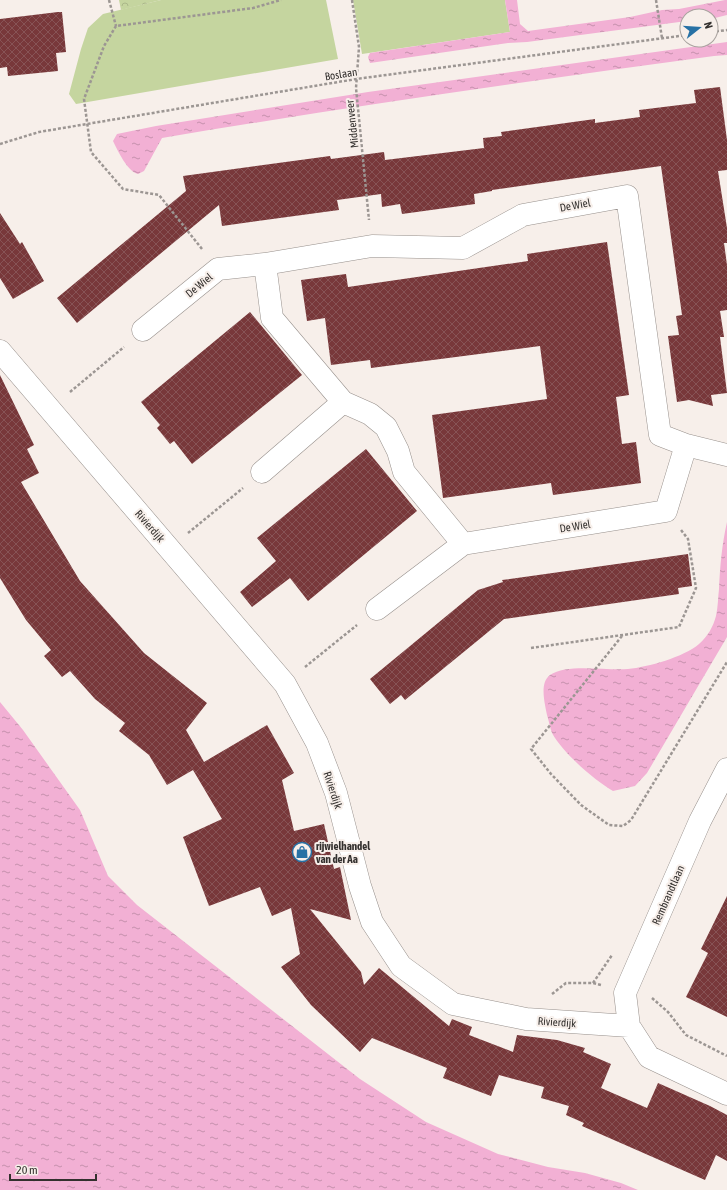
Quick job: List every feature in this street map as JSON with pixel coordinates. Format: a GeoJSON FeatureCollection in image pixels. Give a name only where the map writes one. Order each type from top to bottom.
{"type":"FeatureCollection","features":[{"type":"Feature","properties":{"kind":"street","name":"De Wiel"},"geometry":{"type":"LineString","coordinates":[[143,330],[218,270],[265,264],[372,246],[463,248],[523,215],[627,196],[660,435],[686,445],[727,455]]}},
{"type":"Feature","properties":{"kind":"street"},"geometry":{"type":"LineString","coordinates":[[265,264],[272,318],[343,402],[370,414],[386,428],[398,451],[404,472],[463,544]]}},
{"type":"Feature","properties":{"kind":"street","name":"Rivierdijk"},"geometry":{"type":"LineString","coordinates":[[0,351],[284,684],[317,743],[336,793],[360,886],[372,922],[401,966],[453,1004],[526,1020],[629,1026]]}},
{"type":"Feature","properties":{"kind":"street"},"geometry":{"type":"LineString","coordinates":[[262,472],[343,402]]}},
{"type":"Feature","properties":{"kind":"street"},"geometry":{"type":"LineString","coordinates":[[666,511],[686,445]]}},
{"type":"Feature","properties":{"kind":"street","name":"De Wiel"},"geometry":{"type":"LineString","coordinates":[[377,609],[463,544],[666,511]]}},
{"type":"Feature","properties":{"kind":"street","name":"Rembrandtlaan"},"geometry":{"type":"LineString","coordinates":[[625,993],[700,821],[727,769]]}},
{"type":"Feature","properties":{"kind":"street"},"geometry":{"type":"LineString","coordinates":[[625,993],[629,1026],[649,1057],[727,1094]]}},
{"type":"Feature","properties":{"kind":"path"},"geometry":{"type":"LineString","coordinates":[[109,0],[116,26],[104,46],[84,99],[91,152],[123,189],[159,195],[218,270]]}},
{"type":"Feature","properties":{"kind":"path"},"geometry":{"type":"LineString","coordinates":[[116,26],[253,8],[281,0]]}},
{"type":"Feature","properties":{"kind":"path","name":"Middenveer"},"geometry":{"type":"LineString","coordinates":[[352,0],[359,47],[356,88],[372,246]]}},
{"type":"Feature","properties":{"kind":"path"},"geometry":{"type":"LineString","coordinates":[[656,0],[662,38]]}},
{"type":"Feature","properties":{"kind":"path","name":"Boslaan"},"geometry":{"type":"LineString","coordinates":[[0,144],[39,132],[356,79],[679,36]]}},
{"type":"Feature","properties":{"kind":"path"},"geometry":{"type":"LineString","coordinates":[[49,410],[143,330]]}},
{"type":"Feature","properties":{"kind":"path"},"geometry":{"type":"LineString","coordinates":[[170,549],[262,472]]}},
{"type":"Feature","properties":{"kind":"path"},"geometry":{"type":"LineString","coordinates":[[531,648],[679,627],[696,588],[688,539],[666,511]]}},
{"type":"Feature","properties":{"kind":"path"},"geometry":{"type":"LineString","coordinates":[[284,684],[377,609]]}},
{"type":"Feature","properties":{"kind":"path"},"geometry":{"type":"LineString","coordinates":[[622,636],[531,749],[551,774],[581,805],[609,825],[623,826],[631,820],[727,662]]}},
{"type":"Feature","properties":{"kind":"path"},"geometry":{"type":"LineString","coordinates":[[526,1020],[540,1002],[566,983],[593,983],[625,993],[650,997],[668,1012],[686,1035],[727,1056]]}},
{"type":"Feature","properties":{"kind":"green space"},"geometry":{"type":"Polygon","coordinates":[[[119,0],[161,0],[121,10],[119,0]]]}},
{"type":"Feature","properties":{"kind":"green space"},"geometry":{"type":"Polygon","coordinates":[[[161,0],[326,0],[338,59],[76,104],[69,94],[88,28],[103,14],[161,0]]]}},
{"type":"Feature","properties":{"kind":"green space"},"geometry":{"type":"Polygon","coordinates":[[[353,0],[505,0],[510,32],[362,54],[353,0]]]}},
{"type":"Feature","properties":{"kind":"water"},"geometry":{"type":"Polygon","coordinates":[[[505,0],[517,0],[520,24],[528,31],[630,17],[662,10],[679,9],[679,22],[527,42],[508,43],[370,63],[368,57],[370,53],[510,32],[505,0]]]}},
{"type":"Feature","properties":{"kind":"water"},"geometry":{"type":"Polygon","coordinates":[[[727,0],[727,15],[719,17],[719,8],[684,8],[727,0]]]}},
{"type":"Feature","properties":{"kind":"water"},"geometry":{"type":"Polygon","coordinates":[[[727,42],[727,55],[645,65],[438,95],[162,138],[144,171],[138,174],[130,169],[120,155],[113,141],[117,134],[156,126],[368,92],[684,48],[719,48],[719,43],[727,42]]]}},
{"type":"Feature","properties":{"kind":"water"},"geometry":{"type":"Polygon","coordinates":[[[727,522],[727,637],[647,773],[635,786],[613,791],[597,780],[571,757],[557,741],[552,733],[547,715],[544,700],[545,683],[550,675],[557,671],[577,668],[628,669],[645,666],[675,657],[699,644],[710,631],[716,616],[727,522]]]}},
{"type":"Feature","properties":{"kind":"water"},"geometry":{"type":"Polygon","coordinates":[[[0,702],[23,730],[80,810],[108,876],[137,905],[360,1079],[426,1122],[498,1154],[548,1167],[585,1173],[621,1183],[638,1190],[0,1190],[0,702]]]}},
{"type":"Feature","properties":{"kind":"building"},"geometry":{"type":"Polygon","coordinates":[[[62,12],[66,52],[56,53],[58,71],[8,76],[7,67],[0,68],[0,19],[62,12]]]}},
{"type":"Feature","properties":{"kind":"building"},"geometry":{"type":"Polygon","coordinates":[[[720,87],[727,140],[727,170],[718,171],[727,228],[727,243],[724,243],[727,265],[727,310],[720,311],[724,337],[720,337],[727,393],[711,395],[713,406],[689,400],[677,402],[668,336],[679,335],[676,316],[682,315],[661,166],[492,190],[474,194],[475,204],[402,214],[400,204],[382,207],[381,194],[337,200],[339,210],[222,226],[219,205],[77,323],[57,298],[186,191],[183,176],[330,156],[331,159],[384,152],[385,160],[484,148],[483,138],[502,136],[501,132],[595,119],[595,123],[640,117],[639,110],[696,103],[694,90],[720,87]]]}},
{"type":"Feature","properties":{"kind":"building"},"geometry":{"type":"Polygon","coordinates":[[[0,213],[20,244],[22,242],[44,281],[13,299],[0,278],[0,213]]]}},
{"type":"Feature","properties":{"kind":"building"},"geometry":{"type":"Polygon","coordinates":[[[607,242],[629,395],[616,397],[622,444],[636,442],[641,483],[553,495],[551,483],[443,498],[432,415],[547,399],[540,346],[371,368],[370,360],[331,365],[325,318],[307,321],[301,280],[346,274],[348,287],[528,261],[527,254],[607,242]]]}},
{"type":"Feature","properties":{"kind":"building"},"geometry":{"type":"Polygon","coordinates":[[[250,312],[302,375],[192,464],[174,441],[170,444],[157,428],[160,425],[141,402],[250,312]]]}},
{"type":"Feature","properties":{"kind":"building"},"geometry":{"type":"Polygon","coordinates":[[[0,375],[34,445],[27,449],[39,473],[21,482],[80,581],[144,653],[207,703],[186,730],[204,762],[267,725],[294,773],[282,780],[294,831],[324,824],[334,869],[340,867],[351,920],[310,909],[361,972],[364,985],[379,968],[449,1026],[452,1019],[472,1027],[469,1035],[513,1052],[517,1035],[557,1040],[585,1048],[583,1052],[611,1064],[601,1088],[647,1108],[658,1083],[710,1106],[727,1115],[727,1161],[716,1155],[705,1180],[582,1126],[584,1123],[566,1115],[569,1106],[541,1098],[544,1087],[499,1075],[491,1096],[443,1078],[447,1068],[372,1038],[360,1052],[311,1005],[281,967],[300,954],[291,908],[272,916],[260,887],[209,906],[183,837],[222,819],[193,770],[167,785],[149,755],[119,731],[125,723],[95,699],[70,671],[62,677],[44,656],[51,650],[26,620],[0,578],[0,375]]]}},
{"type":"Feature","properties":{"kind":"building"},"geometry":{"type":"Polygon","coordinates":[[[366,449],[417,511],[308,601],[290,578],[252,607],[240,592],[276,561],[257,538],[366,449]]]}},
{"type":"Feature","properties":{"kind":"building"},"geometry":{"type":"Polygon","coordinates":[[[688,554],[692,586],[678,588],[679,594],[504,619],[405,700],[401,695],[390,704],[370,679],[478,590],[503,582],[502,580],[688,554]]]}},
{"type":"Feature","properties":{"kind":"building"},"geometry":{"type":"Polygon","coordinates":[[[727,896],[727,1017],[686,997],[708,953],[701,949],[727,896]]]}},
{"type":"Feature","properties":{"kind":"place","name":"rijwielhandel van der Aa"},"geometry":{"type":"Point","coordinates":[302,852]}}]}
